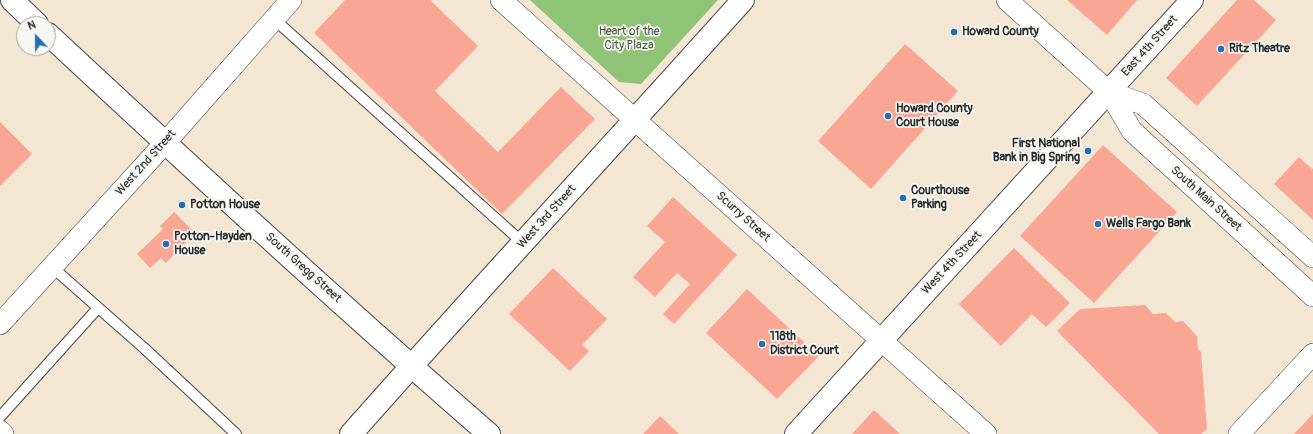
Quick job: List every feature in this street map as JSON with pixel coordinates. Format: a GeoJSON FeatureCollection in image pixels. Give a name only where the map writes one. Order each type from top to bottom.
{"type":"FeatureCollection","features":[{"type":"Feature","properties":{"kind":"main road"},"geometry":{"type":"LineString","coordinates":[[12,0],[29,16]]}},
{"type":"Feature","properties":{"kind":"main road","name":"West 3rd Street"},"geometry":{"type":"LineString","coordinates":[[351,434],[742,0]]}},
{"type":"Feature","properties":{"kind":"main road","name":"East 4th Street"},"geometry":{"type":"LineString","coordinates":[[1109,92],[1192,0]]}},
{"type":"Feature","properties":{"kind":"main road","name":"South Gregg Street"},"geometry":{"type":"LineString","coordinates":[[56,41],[165,143],[411,366],[489,434]]}},
{"type":"Feature","properties":{"kind":"main road","name":"West 4th Street"},"geometry":{"type":"LineString","coordinates":[[796,434],[1109,92]]}},
{"type":"Feature","properties":{"kind":"street","name":"West 2nd Street"},"geometry":{"type":"LineString","coordinates":[[0,324],[165,143],[291,0]]}},
{"type":"Feature","properties":{"kind":"street","name":"Scurry Street"},"geometry":{"type":"LineString","coordinates":[[501,0],[986,434]]}},
{"type":"Feature","properties":{"kind":"street","name":"South Main Street"},"geometry":{"type":"LineString","coordinates":[[1007,0],[1109,92],[1132,131],[1313,296]]}},
{"type":"Feature","properties":{"kind":"street","name":"South Main Street"},"geometry":{"type":"LineString","coordinates":[[1109,92],[1143,104],[1313,257]]}},
{"type":"Feature","properties":{"kind":"street"},"geometry":{"type":"LineString","coordinates":[[1239,434],[1313,354]]}},
{"type":"Feature","properties":{"kind":"street"},"geometry":{"type":"LineString","coordinates":[[0,431],[3,434]]}},
{"type":"Feature","properties":{"kind":"lane"},"geometry":{"type":"LineString","coordinates":[[274,19],[523,243]]}},
{"type":"Feature","properties":{"kind":"lane"},"geometry":{"type":"LineString","coordinates":[[52,267],[236,434]]}},
{"type":"Feature","properties":{"kind":"lane"},"geometry":{"type":"LineString","coordinates":[[0,416],[98,308]]}},
{"type":"Feature","properties":{"kind":"green space","name":"Heart of the City Plaza"},"geometry":{"type":"Polygon","coordinates":[[[530,0],[718,0],[641,84],[619,82],[530,0]]]}},
{"type":"Feature","properties":{"kind":"building"},"geometry":{"type":"Polygon","coordinates":[[[345,0],[430,0],[478,46],[435,91],[498,152],[561,87],[595,119],[502,214],[314,33],[345,0]]]}},
{"type":"Feature","properties":{"kind":"building"},"geometry":{"type":"Polygon","coordinates":[[[1067,0],[1137,0],[1107,35],[1067,0]]]}},
{"type":"Feature","properties":{"kind":"building","name":"Ritz Theatre"},"geometry":{"type":"Polygon","coordinates":[[[1237,0],[1254,0],[1276,20],[1197,106],[1166,78],[1237,0]]]}},
{"type":"Feature","properties":{"kind":"building","name":"Howard County Court House"},"geometry":{"type":"Polygon","coordinates":[[[905,44],[958,91],[871,189],[818,141],[905,44]]]}},
{"type":"Feature","properties":{"kind":"building"},"geometry":{"type":"Polygon","coordinates":[[[0,122],[32,154],[0,186],[0,122]]]}},
{"type":"Feature","properties":{"kind":"building","name":"Wells Fargo Bank"},"geometry":{"type":"Polygon","coordinates":[[[1103,145],[1177,212],[1094,303],[1020,236],[1103,145]]]}},
{"type":"Feature","properties":{"kind":"building"},"geometry":{"type":"Polygon","coordinates":[[[1299,157],[1312,169],[1313,168],[1313,220],[1274,184],[1299,157]]]}},
{"type":"Feature","properties":{"kind":"building"},"geometry":{"type":"Polygon","coordinates":[[[673,197],[737,255],[674,324],[663,314],[690,284],[677,273],[655,297],[633,277],[665,242],[647,226],[673,197]]]}},
{"type":"Feature","properties":{"kind":"building","name":"Potton-Hayden House"},"geometry":{"type":"Polygon","coordinates":[[[174,212],[195,233],[166,263],[161,258],[150,268],[137,254],[163,229],[160,226],[174,212]]]}},
{"type":"Feature","properties":{"kind":"building"},"geometry":{"type":"Polygon","coordinates":[[[1014,248],[1070,303],[1046,327],[1032,314],[1001,346],[959,304],[1014,248]]]}},
{"type":"Feature","properties":{"kind":"building"},"geometry":{"type":"Polygon","coordinates":[[[553,268],[607,319],[582,345],[589,351],[570,371],[509,314],[553,268]]]}},
{"type":"Feature","properties":{"kind":"building","name":"118th District Court"},"geometry":{"type":"Polygon","coordinates":[[[747,289],[819,356],[777,399],[706,333],[747,289]]]}},
{"type":"Feature","properties":{"kind":"building"},"geometry":{"type":"Polygon","coordinates":[[[1145,305],[1153,314],[1166,313],[1175,322],[1183,321],[1197,336],[1198,349],[1201,352],[1207,429],[1201,434],[1159,434],[1058,332],[1058,330],[1080,309],[1145,305]]]}},
{"type":"Feature","properties":{"kind":"building"},"geometry":{"type":"Polygon","coordinates":[[[874,410],[900,434],[852,434],[874,410]]]}},
{"type":"Feature","properties":{"kind":"building"},"geometry":{"type":"Polygon","coordinates":[[[1313,414],[1313,434],[1294,434],[1313,414]]]}},
{"type":"Feature","properties":{"kind":"building"},"geometry":{"type":"Polygon","coordinates":[[[660,416],[679,434],[643,434],[660,416]]]}},
{"type":"Feature","properties":{"kind":"place","name":"Howard County"},"geometry":{"type":"Point","coordinates":[954,32]}},
{"type":"Feature","properties":{"kind":"place","name":"Ritz Theatre"},"geometry":{"type":"Point","coordinates":[1221,49]}},
{"type":"Feature","properties":{"kind":"place","name":"Howard County Court House"},"geometry":{"type":"Point","coordinates":[888,116]}},
{"type":"Feature","properties":{"kind":"place","name":"First National Bank in Big Spring"},"geometry":{"type":"Point","coordinates":[1088,151]}},
{"type":"Feature","properties":{"kind":"place","name":"Courthouse Parking"},"geometry":{"type":"Point","coordinates":[903,198]}},
{"type":"Feature","properties":{"kind":"place","name":"Potton House"},"geometry":{"type":"Point","coordinates":[182,205]}},
{"type":"Feature","properties":{"kind":"place","name":"Wells Fargo Bank"},"geometry":{"type":"Point","coordinates":[1098,224]}},
{"type":"Feature","properties":{"kind":"place","name":"Potton-Hayden House"},"geometry":{"type":"Point","coordinates":[166,244]}},
{"type":"Feature","properties":{"kind":"place","name":"118th District Court"},"geometry":{"type":"Point","coordinates":[762,344]}}]}
